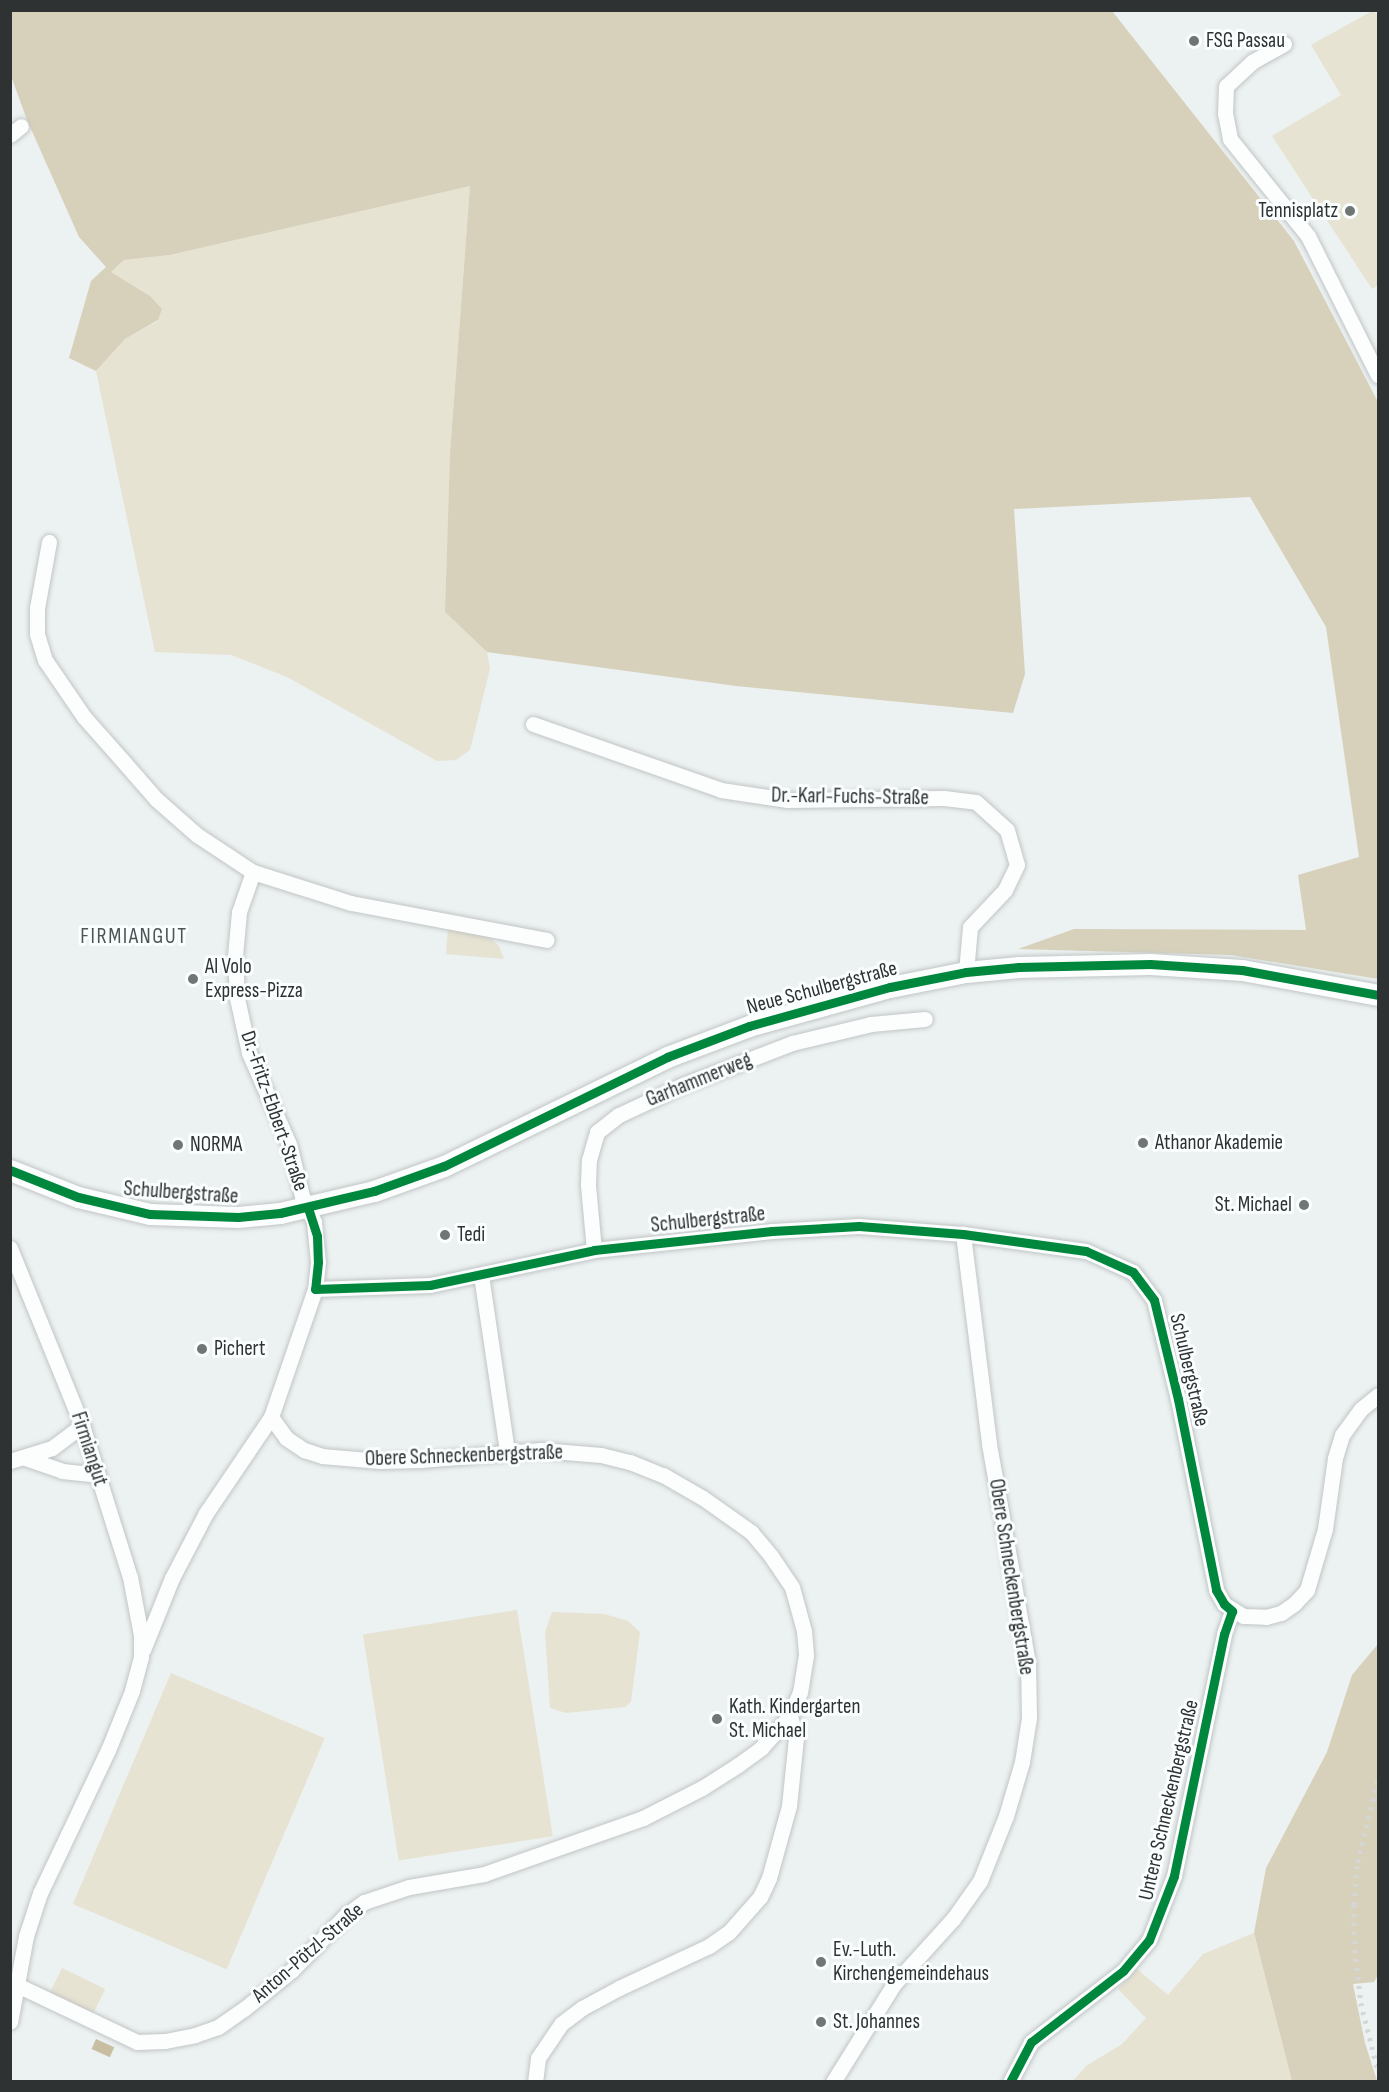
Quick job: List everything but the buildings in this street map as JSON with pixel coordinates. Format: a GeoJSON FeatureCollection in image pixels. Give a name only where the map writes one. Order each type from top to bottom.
{"type":"FeatureCollection","features":[{"type":"Feature","properties":{"kind":"street"},"geometry":{"type":"LineString","coordinates":[[1284,44],[1252,62],[1226,86],[1225,113],[1230,139],[1308,236],[1378,375]]}},
{"type":"Feature","properties":{"kind":"street"},"geometry":{"type":"LineString","coordinates":[[49,542],[37,608],[38,634],[45,660],[84,717],[156,799],[197,835],[253,872],[351,903],[547,940]]}},
{"type":"Feature","properties":{"kind":"street","name":"Dr.-Karl-Fuchs-Straße"},"geometry":{"type":"LineString","coordinates":[[533,724],[721,790],[787,800],[944,798],[976,802],[1007,830],[1017,865],[1005,890],[970,927],[966,972]]}},
{"type":"Feature","properties":{"kind":"street","name":"Dr.-Fritz-Ebbert-Straße"},"geometry":{"type":"LineString","coordinates":[[253,872],[239,912],[235,956],[237,998],[249,1053],[289,1144],[302,1196],[308,1208]]}},
{"type":"Feature","properties":{"kind":"street","name":"Neue Schulbergstraße"},"geometry":{"type":"LineString","coordinates":[[308,1208],[374,1191],[444,1166],[667,1058],[749,1026],[890,987],[966,972],[1019,967],[1150,964],[1242,970],[1378,995]]}},
{"type":"Feature","properties":{"kind":"street","name":"Garhammerweg"},"geometry":{"type":"LineString","coordinates":[[594,1250],[588,1185],[589,1160],[597,1132],[619,1115],[683,1085],[792,1043],[871,1024],[925,1019]]}},
{"type":"Feature","properties":{"kind":"street","name":"Schulbergstraße"},"geometry":{"type":"LineString","coordinates":[[10,1170],[78,1197],[150,1214],[238,1217],[308,1208]]}},
{"type":"Feature","properties":{"kind":"street"},"geometry":{"type":"LineString","coordinates":[[308,1208],[317,1236],[318,1262],[315,1289]]}},
{"type":"Feature","properties":{"kind":"street","name":"Schulbergstraße"},"geometry":{"type":"LineString","coordinates":[[315,1289],[396,1288],[481,1275],[594,1250],[772,1231],[859,1226],[963,1234],[1086,1251],[1132,1272],[1154,1300],[1178,1399],[1216,1590],[1224,1604],[1232,1611]]}},
{"type":"Feature","properties":{"kind":"street","name":"Obere Schneckenbergstraße"},"geometry":{"type":"LineString","coordinates":[[833,2082],[894,1984],[953,1919],[980,1881],[1010,1805],[1022,1762],[1029,1718],[1028,1663],[988,1443],[963,1234]]}},
{"type":"Feature","properties":{"kind":"street","name":"Firmiangut"},"geometry":{"type":"LineString","coordinates":[[10,1248],[82,1425],[135,1600],[141,1635],[141,1657]]}},
{"type":"Feature","properties":{"kind":"street"},"geometry":{"type":"LineString","coordinates":[[481,1275],[507,1451]]}},
{"type":"Feature","properties":{"kind":"street","name":"Firmiangut"},"geometry":{"type":"LineString","coordinates":[[10,2022],[26,1936],[40,1893],[108,1750],[132,1691],[141,1657],[172,1578],[206,1513],[271,1417],[315,1289]]}},
{"type":"Feature","properties":{"kind":"street"},"geometry":{"type":"LineString","coordinates":[[1232,1611],[1243,1616],[1266,1617],[1281,1613],[1294,1604],[1307,1590],[1325,1529],[1335,1458],[1342,1435],[1361,1409],[1378,1395]]}},
{"type":"Feature","properties":{"kind":"street","name":"Obere Schneckenbergstraße"},"geometry":{"type":"LineString","coordinates":[[271,1417],[286,1438],[304,1450],[322,1456],[380,1461],[421,1460],[507,1451],[570,1451],[630,1462],[663,1475],[703,1498],[751,1532],[792,1587],[804,1631],[804,1671],[790,1716],[796,1738],[789,1806],[769,1878],[760,1897],[729,1932],[709,1946],[619,1988],[561,2024],[538,2058],[535,2082]]}},
{"type":"Feature","properties":{"kind":"street"},"geometry":{"type":"LineString","coordinates":[[18,1459],[51,1448],[82,1425]]}},
{"type":"Feature","properties":{"kind":"street"},"geometry":{"type":"LineString","coordinates":[[18,1459],[62,1471],[98,1476]]}},
{"type":"Feature","properties":{"kind":"street","name":"Untere Schneckenbergstraße"},"geometry":{"type":"LineString","coordinates":[[1010,2082],[1031,2042],[1123,1971],[1149,1940],[1174,1876],[1224,1634],[1232,1611]]}},
{"type":"Feature","properties":{"kind":"street","name":"Anton-Pötzl-Straße"},"geometry":{"type":"LineString","coordinates":[[17,1985],[136,2042],[165,2041],[195,2035],[218,2027],[292,1970],[346,1915],[364,1902],[409,1887],[484,1874],[642,1818],[692,1793],[738,1765],[761,1748],[790,1716]]}},
{"type":"Feature","properties":{"kind":"shaded area"},"geometry":{"type":"Polygon","coordinates":[[[11,10],[1112,11],[1294,241],[1378,402],[1378,979],[1231,955],[1018,949],[1074,929],[1306,930],[1298,875],[1359,857],[1326,627],[1250,497],[1014,509],[1025,674],[1013,713],[736,686],[487,652],[445,612],[450,452],[470,186],[170,255],[124,260],[111,272],[150,296],[162,309],[158,320],[125,339],[96,371],[69,358],[91,281],[106,267],[79,237],[27,120],[11,76],[11,10]]]}},
{"type":"Feature","properties":{"kind":"shaded area","name":"Tennisplatz"},"geometry":{"type":"Polygon","coordinates":[[[1372,11],[1378,15],[1378,285],[1372,289],[1272,136],[1341,95],[1311,45],[1372,11]]]}},
{"type":"Feature","properties":{"kind":"shaded area"},"geometry":{"type":"Polygon","coordinates":[[[470,186],[450,452],[445,612],[487,652],[490,669],[470,750],[456,760],[437,761],[287,677],[231,655],[155,652],[96,371],[125,339],[158,321],[150,296],[111,272],[124,260],[170,255],[470,186]]]}},
{"type":"Feature","properties":{"kind":"shaded area"},"geometry":{"type":"Polygon","coordinates":[[[448,927],[486,934],[499,946],[504,959],[446,954],[448,927]]]}},
{"type":"Feature","properties":{"kind":"shaded area"},"geometry":{"type":"Polygon","coordinates":[[[517,1610],[553,1836],[399,1861],[363,1634],[517,1610]]]}},
{"type":"Feature","properties":{"kind":"shaded area"},"geometry":{"type":"Polygon","coordinates":[[[552,1612],[604,1614],[628,1621],[640,1632],[631,1702],[625,1707],[566,1713],[550,1708],[545,1632],[552,1612]]]}},
{"type":"Feature","properties":{"kind":"shaded area"},"geometry":{"type":"Polygon","coordinates":[[[1378,1644],[1378,1975],[1374,1982],[1353,1984],[1365,2043],[1377,2081],[1292,2081],[1254,1933],[1266,1868],[1327,1752],[1352,1675],[1378,1644]]]}},
{"type":"Feature","properties":{"kind":"shaded area"},"geometry":{"type":"Polygon","coordinates":[[[171,1673],[325,1738],[227,1969],[73,1904],[171,1673]]]}},
{"type":"Feature","properties":{"kind":"shaded area"},"geometry":{"type":"Polygon","coordinates":[[[1254,1933],[1292,2081],[1072,2082],[1086,2066],[1122,2044],[1146,2018],[1118,1989],[1137,1969],[1168,1995],[1203,1954],[1254,1933]]]}},
{"type":"Feature","properties":{"kind":"shaded area"},"geometry":{"type":"Polygon","coordinates":[[[62,1968],[105,1989],[93,2014],[50,1993],[62,1968]]]}},
{"type":"Feature","properties":{"kind":"shaded area"},"geometry":{"type":"Polygon","coordinates":[[[96,2039],[114,2047],[110,2057],[92,2049],[96,2039]]]}},
{"type":"Feature","properties":{"kind":"railway"},"geometry":{"type":"LineString","coordinates":[[1378,1781],[1357,1866],[1354,1905],[1355,1950],[1361,2003],[1378,2070]]}},
{"type":"Feature","properties":{"kind":"cycle path"},"geometry":{"type":"LineString","coordinates":[[10,1170],[78,1197],[150,1214],[238,1217],[280,1213],[374,1191],[444,1166],[667,1057],[749,1026],[890,987],[966,972],[1019,967],[1150,964],[1242,970],[1378,995]]}},
{"type":"Feature","properties":{"kind":"cycle path"},"geometry":{"type":"LineString","coordinates":[[308,1208],[317,1236],[318,1262],[315,1289],[430,1285],[594,1250],[772,1231],[859,1226],[963,1234],[1086,1251],[1133,1272],[1154,1300],[1178,1399],[1216,1590],[1224,1604],[1232,1611],[1224,1634],[1174,1876],[1149,1940],[1123,1971],[1031,2042],[1010,2082]]}},
{"type":"Feature","properties":{"kind":"place","name":"FSG Passau"},"geometry":{"type":"Point","coordinates":[1194,41]}},
{"type":"Feature","properties":{"kind":"place","name":"Tennisplatz"},"geometry":{"type":"Point","coordinates":[1350,211]}},
{"type":"Feature","properties":{"kind":"place","name":"Al Volo Express-Pizza"},"geometry":{"type":"Point","coordinates":[193,979]}},
{"type":"Feature","properties":{"kind":"place","name":"Athanor Akademie"},"geometry":{"type":"Point","coordinates":[1143,1143]}},
{"type":"Feature","properties":{"kind":"place","name":"NORMA"},"geometry":{"type":"Point","coordinates":[178,1145]}},
{"type":"Feature","properties":{"kind":"place","name":"St. Michael"},"geometry":{"type":"Point","coordinates":[1304,1205]}},
{"type":"Feature","properties":{"kind":"place","name":"Tedi"},"geometry":{"type":"Point","coordinates":[445,1235]}},
{"type":"Feature","properties":{"kind":"place","name":"Pichert"},"geometry":{"type":"Point","coordinates":[202,1349]}},
{"type":"Feature","properties":{"kind":"place","name":"Kath. Kindergarten St. Michael"},"geometry":{"type":"Point","coordinates":[717,1719]}},
{"type":"Feature","properties":{"kind":"place","name":"Ev.-Luth. Kirchengemeindehaus"},"geometry":{"type":"Point","coordinates":[821,1962]}},
{"type":"Feature","properties":{"kind":"place","name":"St. Johannes"},"geometry":{"type":"Point","coordinates":[821,2022]}},
{"type":"Feature","properties":{"kind":"district","name":"FIRMIANGUT"},"geometry":{"type":"Point","coordinates":[134,937]}}]}
